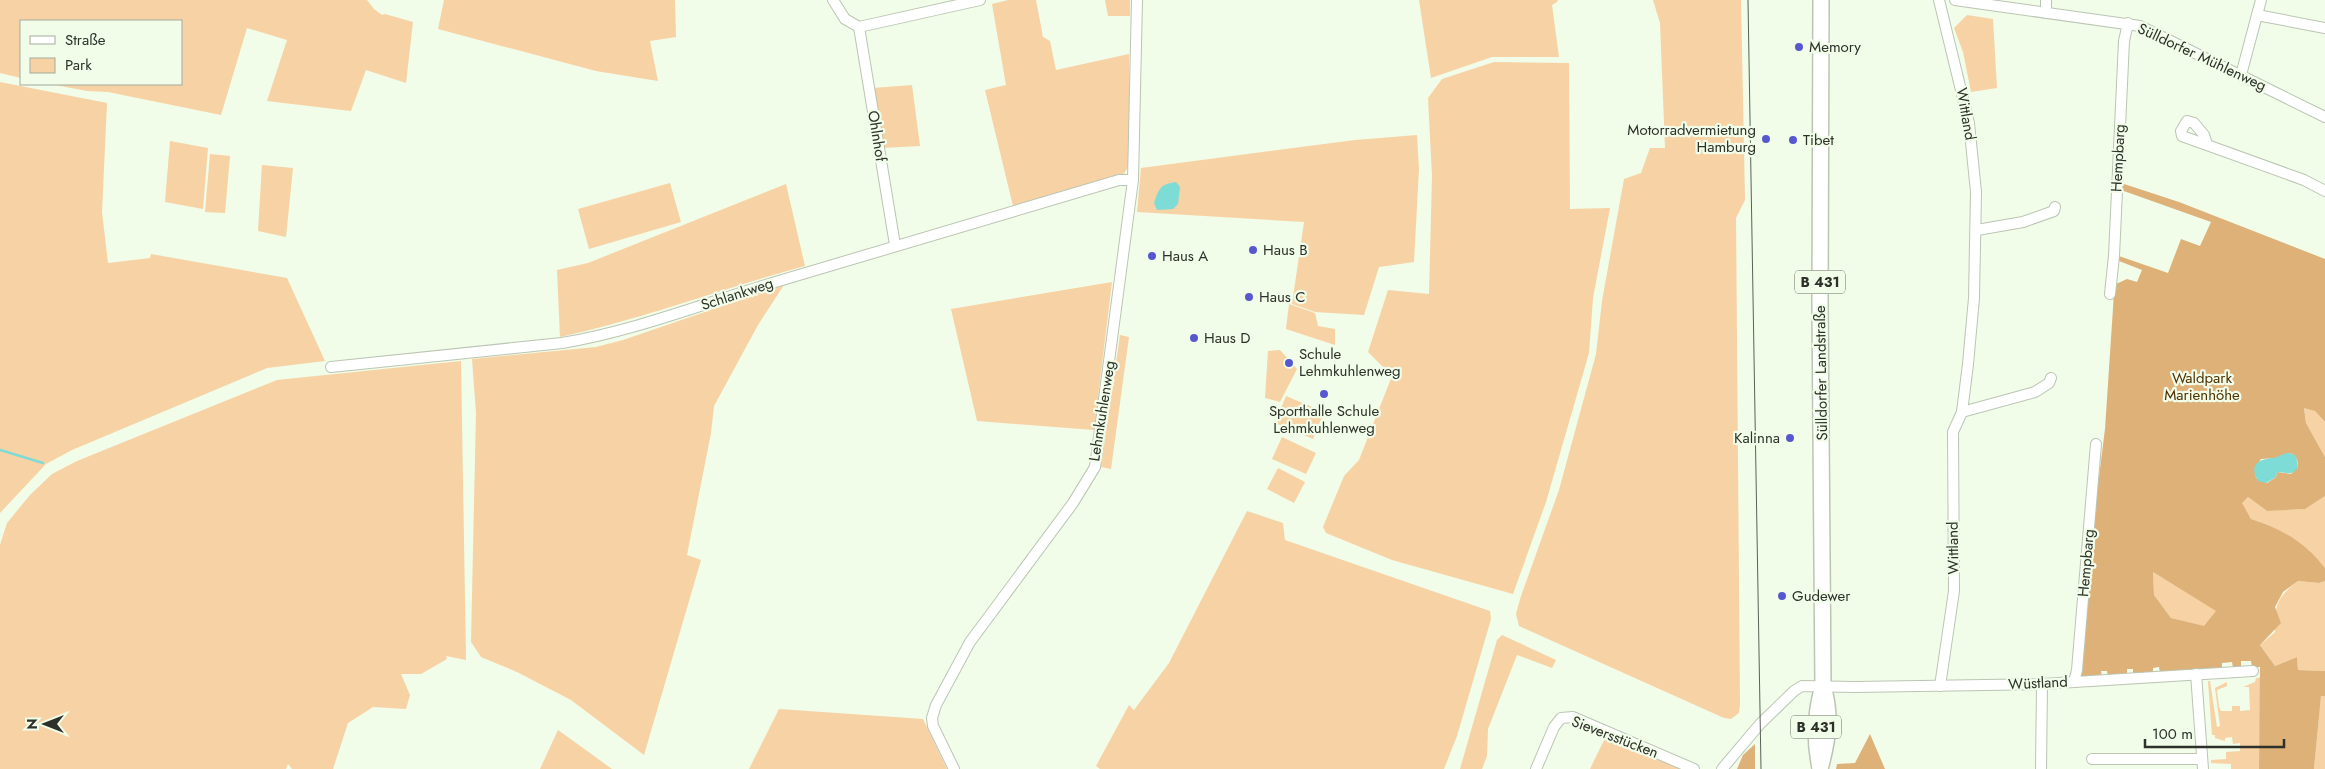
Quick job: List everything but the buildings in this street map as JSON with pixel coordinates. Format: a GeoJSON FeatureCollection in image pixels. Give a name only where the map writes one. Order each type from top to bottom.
{"type":"FeatureCollection","features":[{"type":"Feature","properties":{"kind":"main road","name":"Sülldorfer Landstraße"},"geometry":{"type":"LineString","coordinates":[[1820,768],[1816,739],[1817,706],[1823,686],[1820,329],[1822,0]]}},
{"type":"Feature","properties":{"kind":"street"},"geometry":{"type":"LineString","coordinates":[[833,0],[845,19],[859,27],[980,0]]}},
{"type":"Feature","properties":{"kind":"street","name":"Lehmkuhlenweg"},"geometry":{"type":"LineString","coordinates":[[954,769],[933,726],[932,718],[936,705],[970,642],[1074,503],[1095,467],[1134,180],[1137,0]]}},
{"type":"Feature","properties":{"kind":"street","name":"Wittland"},"geometry":{"type":"LineString","coordinates":[[1939,0],[1969,123],[1976,192],[1977,230],[1974,298],[1962,412],[1953,432],[1954,591],[1940,686]]}},
{"type":"Feature","properties":{"kind":"street","name":"Sülldorfer Mühlenweg"},"geometry":{"type":"LineString","coordinates":[[1954,0],[2140,26],[2325,117]]}},
{"type":"Feature","properties":{"kind":"street"},"geometry":{"type":"LineString","coordinates":[[2046,0],[2046,13]]}},
{"type":"Feature","properties":{"kind":"street"},"geometry":{"type":"LineString","coordinates":[[2241,75],[2261,0]]}},
{"type":"Feature","properties":{"kind":"street"},"geometry":{"type":"LineString","coordinates":[[2257,15],[2325,28]]}},
{"type":"Feature","properties":{"kind":"street","name":"Hempbarg"},"geometry":{"type":"LineString","coordinates":[[2110,294],[2114,256],[2124,42],[2128,23]]}},
{"type":"Feature","properties":{"kind":"street","name":"Ohlnhof"},"geometry":{"type":"LineString","coordinates":[[859,27],[895,246]]}},
{"type":"Feature","properties":{"kind":"street"},"geometry":{"type":"LineString","coordinates":[[2207,144],[2304,180],[2325,191]]}},
{"type":"Feature","properties":{"kind":"street","name":"Schlankweg"},"geometry":{"type":"LineString","coordinates":[[331,367],[562,343],[593,338],[1119,180],[1134,180]]}},
{"type":"Feature","properties":{"kind":"street"},"geometry":{"type":"LineString","coordinates":[[1977,230],[2023,222],[2054,211],[2055,207]]}},
{"type":"Feature","properties":{"kind":"street"},"geometry":{"type":"LineString","coordinates":[[1962,412],[2035,392],[2050,383],[2051,378]]}},
{"type":"Feature","properties":{"kind":"street","name":"Hempbarg"},"geometry":{"type":"LineString","coordinates":[[2074,682],[2077,670],[2096,444]]}},
{"type":"Feature","properties":{"kind":"street","name":"Wüstland"},"geometry":{"type":"LineString","coordinates":[[1823,686],[2042,684],[2253,671]]}},
{"type":"Feature","properties":{"kind":"street"},"geometry":{"type":"LineString","coordinates":[[2092,759],[2203,764],[2196,674]]}},
{"type":"Feature","properties":{"kind":"street"},"geometry":{"type":"LineString","coordinates":[[2041,769],[2042,684]]}},
{"type":"Feature","properties":{"kind":"street"},"geometry":{"type":"LineString","coordinates":[[1722,769],[1760,724],[1794,691],[1802,686],[1823,686]]}},
{"type":"Feature","properties":{"kind":"street","name":"Sieversstücken"},"geometry":{"type":"LineString","coordinates":[[1536,769],[1554,727],[1561,718],[1573,718],[1694,769]]}},
{"type":"Feature","properties":{"kind":"green space"},"geometry":{"type":"Polygon","coordinates":[[[0,0],[367,0],[382,15],[385,14],[413,22],[406,83],[366,70],[351,111],[267,101],[287,40],[247,28],[221,115],[108,92],[87,91],[55,85],[182,85],[182,20],[20,20],[20,78],[0,73],[0,0]]]}},
{"type":"Feature","properties":{"kind":"green space"},"geometry":{"type":"Polygon","coordinates":[[[444,0],[675,0],[676,37],[650,41],[658,81],[596,71],[438,29],[444,0]]]}},
{"type":"Feature","properties":{"kind":"green space"},"geometry":{"type":"Polygon","coordinates":[[[1008,0],[1036,0],[1043,37],[1050,41],[1056,70],[1129,54],[1130,164],[1123,175],[1013,206],[985,90],[1006,85],[992,4],[1008,0]]]}},
{"type":"Feature","properties":{"kind":"green space"},"geometry":{"type":"Polygon","coordinates":[[[1105,0],[1130,0],[1130,16],[1108,16],[1105,0]]]}},
{"type":"Feature","properties":{"kind":"green space"},"geometry":{"type":"Polygon","coordinates":[[[1419,0],[1558,0],[1552,5],[1559,57],[1492,57],[1431,78],[1419,0]]]}},
{"type":"Feature","properties":{"kind":"green space"},"geometry":{"type":"Polygon","coordinates":[[[1653,0],[1741,0],[1745,200],[1736,218],[1740,704],[1739,713],[1731,719],[1724,718],[1519,626],[1516,614],[1559,490],[1596,354],[1602,301],[1624,179],[1641,173],[1650,148],[1665,148],[1660,23],[1653,0]]]}},
{"type":"Feature","properties":{"kind":"green space"},"geometry":{"type":"Polygon","coordinates":[[[1967,15],[1993,19],[1997,88],[1971,92],[1963,52],[1954,28],[1967,15]]]}},
{"type":"Feature","properties":{"kind":"green space"},"geometry":{"type":"Polygon","coordinates":[[[1494,62],[1569,63],[1570,209],[1610,208],[1593,298],[1589,353],[1546,502],[1513,594],[1392,560],[1326,533],[1323,527],[1344,476],[1359,460],[1392,376],[1368,352],[1388,290],[1429,294],[1432,176],[1428,98],[1442,79],[1494,62]]]}},
{"type":"Feature","properties":{"kind":"green space"},"geometry":{"type":"Polygon","coordinates":[[[0,82],[107,103],[102,212],[108,263],[150,258],[151,254],[287,278],[325,361],[267,368],[72,450],[46,464],[0,513],[0,82]]]}},
{"type":"Feature","properties":{"kind":"green space"},"geometry":{"type":"Polygon","coordinates":[[[912,85],[920,146],[882,148],[873,88],[912,85]]]}},
{"type":"Feature","properties":{"kind":"green space"},"geometry":{"type":"Polygon","coordinates":[[[1417,135],[1419,169],[1414,262],[1379,267],[1364,315],[1315,312],[1292,304],[1304,222],[1137,212],[1141,168],[1355,140],[1417,135]]]}},
{"type":"Feature","properties":{"kind":"green space"},"geometry":{"type":"Polygon","coordinates":[[[170,141],[208,148],[203,209],[165,202],[170,141]]]}},
{"type":"Feature","properties":{"kind":"green space"},"geometry":{"type":"Polygon","coordinates":[[[210,154],[230,156],[225,213],[205,212],[210,154]]]}},
{"type":"Feature","properties":{"kind":"green space"},"geometry":{"type":"Polygon","coordinates":[[[262,165],[293,168],[286,237],[258,231],[262,165]]]}},
{"type":"Feature","properties":{"kind":"green space"},"geometry":{"type":"Polygon","coordinates":[[[670,183],[681,222],[589,249],[578,209],[670,183]]]}},
{"type":"Feature","properties":{"kind":"green space","name":"Waldpark Marienhöhe"},"geometry":{"type":"Polygon","coordinates":[[[2121,183],[2179,202],[2325,259],[2325,422],[2315,411],[2304,408],[2306,423],[2325,457],[2325,496],[2305,509],[2267,511],[2248,497],[2242,503],[2251,519],[2273,527],[2292,537],[2310,551],[2325,568],[2325,581],[2319,583],[2298,581],[2283,592],[2275,607],[2281,623],[2260,645],[2275,666],[2297,657],[2298,670],[2325,671],[2325,696],[2321,696],[2314,769],[2259,769],[2260,667],[2252,667],[2251,661],[2241,661],[2241,668],[2233,668],[2232,662],[2222,663],[2222,669],[2160,673],[2159,667],[2153,668],[2153,674],[2133,675],[2133,669],[2127,669],[2127,676],[2108,677],[2107,671],[2101,671],[2102,677],[2079,679],[2095,509],[2105,429],[2114,293],[2116,293],[2116,284],[2127,279],[2137,282],[2142,270],[2119,261],[2119,256],[2168,273],[2181,239],[2200,246],[2211,222],[2121,190],[2121,183]],[[2290,453],[2276,458],[2261,459],[2255,469],[2256,478],[2267,483],[2276,477],[2277,472],[2291,474],[2298,467],[2298,464],[2295,456],[2290,453]],[[2153,572],[2154,595],[2171,618],[2204,626],[2216,611],[2153,572]]]}},
{"type":"Feature","properties":{"kind":"green space"},"geometry":{"type":"Polygon","coordinates":[[[786,184],[805,266],[591,330],[560,337],[557,270],[588,263],[786,184]]]}},
{"type":"Feature","properties":{"kind":"green space"},"geometry":{"type":"Polygon","coordinates":[[[1112,282],[1094,430],[977,421],[951,309],[1112,282]]]}},
{"type":"Feature","properties":{"kind":"green space"},"geometry":{"type":"Polygon","coordinates":[[[784,285],[758,325],[714,406],[711,433],[687,555],[701,560],[644,755],[571,700],[517,672],[481,657],[471,642],[476,413],[472,359],[596,347],[623,340],[784,285]]]}},
{"type":"Feature","properties":{"kind":"green space"},"geometry":{"type":"Polygon","coordinates":[[[1289,304],[1315,313],[1318,326],[1335,329],[1335,345],[1286,329],[1289,304]]]}},
{"type":"Feature","properties":{"kind":"green space"},"geometry":{"type":"Polygon","coordinates":[[[1120,335],[1129,337],[1111,469],[1101,467],[1120,335]]]}},
{"type":"Feature","properties":{"kind":"green space"},"geometry":{"type":"Polygon","coordinates":[[[1280,350],[1297,369],[1280,402],[1265,398],[1268,351],[1280,350]]]}},
{"type":"Feature","properties":{"kind":"green space"},"geometry":{"type":"Polygon","coordinates":[[[461,361],[466,660],[446,656],[447,659],[421,674],[401,674],[410,695],[406,709],[373,707],[348,723],[333,769],[292,769],[288,764],[286,769],[0,769],[0,545],[7,523],[30,495],[52,474],[77,461],[277,380],[461,361]]]}},
{"type":"Feature","properties":{"kind":"green space"},"geometry":{"type":"Polygon","coordinates":[[[1286,396],[1324,412],[1313,439],[1275,423],[1286,396]]]}},
{"type":"Feature","properties":{"kind":"green space"},"geometry":{"type":"Polygon","coordinates":[[[2304,407],[2315,411],[2325,422],[2325,457],[2306,423],[2304,407]]]}},
{"type":"Feature","properties":{"kind":"green space"},"geometry":{"type":"Polygon","coordinates":[[[1282,437],[1316,453],[1306,474],[1272,459],[1282,437]]]}},
{"type":"Feature","properties":{"kind":"green space"},"geometry":{"type":"Polygon","coordinates":[[[1278,468],[1305,482],[1294,503],[1267,489],[1278,468]]]}},
{"type":"Feature","properties":{"kind":"green space"},"geometry":{"type":"Polygon","coordinates":[[[2325,496],[2325,568],[2310,552],[2292,538],[2272,527],[2251,519],[2241,503],[2248,497],[2267,511],[2304,509],[2325,496]]]}},
{"type":"Feature","properties":{"kind":"green space"},"geometry":{"type":"Polygon","coordinates":[[[1247,511],[1283,523],[1285,540],[1490,611],[1491,619],[1457,736],[1444,769],[1100,769],[1096,766],[1129,705],[1134,710],[1169,663],[1247,511]]]}},
{"type":"Feature","properties":{"kind":"green space"},"geometry":{"type":"Polygon","coordinates":[[[2153,572],[2217,611],[2204,627],[2171,618],[2154,595],[2153,572]]]}},
{"type":"Feature","properties":{"kind":"green space"},"geometry":{"type":"Polygon","coordinates":[[[2298,581],[2319,583],[2325,581],[2325,671],[2298,670],[2297,657],[2275,666],[2260,645],[2275,632],[2276,608],[2281,597],[2298,581]]]}},
{"type":"Feature","properties":{"kind":"green space"},"geometry":{"type":"Polygon","coordinates":[[[1502,635],[1556,660],[1552,668],[1517,655],[1488,729],[1487,756],[1482,769],[1460,769],[1497,640],[1502,635]]]}},
{"type":"Feature","properties":{"kind":"green space"},"geometry":{"type":"Polygon","coordinates":[[[2256,678],[2261,678],[2259,769],[2231,769],[2231,764],[2211,763],[2211,760],[2226,759],[2226,752],[2240,751],[2240,743],[2233,744],[2232,737],[2225,738],[2225,741],[2212,735],[2208,681],[2210,681],[2217,727],[2220,726],[2215,688],[2227,682],[2227,686],[2217,690],[2221,711],[2232,711],[2232,706],[2240,706],[2240,711],[2250,710],[2249,687],[2243,687],[2255,682],[2256,678]]]}},
{"type":"Feature","properties":{"kind":"green space"},"geometry":{"type":"Polygon","coordinates":[[[2321,696],[2325,696],[2325,769],[2314,769],[2321,696]]]}},
{"type":"Feature","properties":{"kind":"green space"},"geometry":{"type":"Polygon","coordinates":[[[779,709],[923,719],[947,769],[749,769],[779,709]]]}},
{"type":"Feature","properties":{"kind":"green space"},"geometry":{"type":"Polygon","coordinates":[[[558,730],[612,769],[540,769],[558,730]]]}},
{"type":"Feature","properties":{"kind":"green space"},"geometry":{"type":"Polygon","coordinates":[[[1870,734],[1885,769],[1836,769],[1837,764],[1855,763],[1870,734]]]}},
{"type":"Feature","properties":{"kind":"green space"},"geometry":{"type":"Polygon","coordinates":[[[1606,736],[1683,769],[1590,769],[1606,736]]]}},
{"type":"Feature","properties":{"kind":"green space"},"geometry":{"type":"Polygon","coordinates":[[[1755,744],[1755,769],[1737,769],[1743,755],[1755,744]]]}},
{"type":"Feature","properties":{"kind":"water"},"geometry":{"type":"Polygon","coordinates":[[[1176,182],[1180,187],[1178,204],[1173,209],[1157,210],[1154,203],[1161,188],[1176,182]]]}},
{"type":"Feature","properties":{"kind":"water"},"geometry":{"type":"Polygon","coordinates":[[[2290,453],[2296,456],[2298,467],[2294,472],[2277,472],[2276,477],[2266,483],[2258,481],[2254,470],[2257,463],[2264,459],[2290,453]]]}},
{"type":"Feature","properties":{"kind":"waterway"},"geometry":{"type":"LineString","coordinates":[[0,450],[43,463]]}},
{"type":"Feature","properties":{"kind":"tram line"},"geometry":{"type":"LineString","coordinates":[[1748,0],[1761,769]]}},
{"type":"Feature","properties":{"kind":"place","name":"Memory"},"geometry":{"type":"Point","coordinates":[1799,47]}},
{"type":"Feature","properties":{"kind":"place","name":"Motorradvermietung Hamburg"},"geometry":{"type":"Point","coordinates":[1766,139]}},
{"type":"Feature","properties":{"kind":"place","name":"Tibet"},"geometry":{"type":"Point","coordinates":[1793,140]}},
{"type":"Feature","properties":{"kind":"place","name":"Haus B"},"geometry":{"type":"Point","coordinates":[1253,250]}},
{"type":"Feature","properties":{"kind":"place","name":"Haus A"},"geometry":{"type":"Point","coordinates":[1152,256]}},
{"type":"Feature","properties":{"kind":"place","name":"Haus C"},"geometry":{"type":"Point","coordinates":[1249,297]}},
{"type":"Feature","properties":{"kind":"place","name":"Haus D"},"geometry":{"type":"Point","coordinates":[1194,338]}},
{"type":"Feature","properties":{"kind":"place","name":"Schule Lehmkuhlenweg"},"geometry":{"type":"Point","coordinates":[1289,363]}},
{"type":"Feature","properties":{"kind":"place","name":"Sporthalle Schule Lehmkuhlenweg"},"geometry":{"type":"Point","coordinates":[1324,394]}},
{"type":"Feature","properties":{"kind":"place","name":"Kalinna"},"geometry":{"type":"Point","coordinates":[1790,438]}},
{"type":"Feature","properties":{"kind":"place","name":"Gudewer"},"geometry":{"type":"Point","coordinates":[1782,596]}}]}
